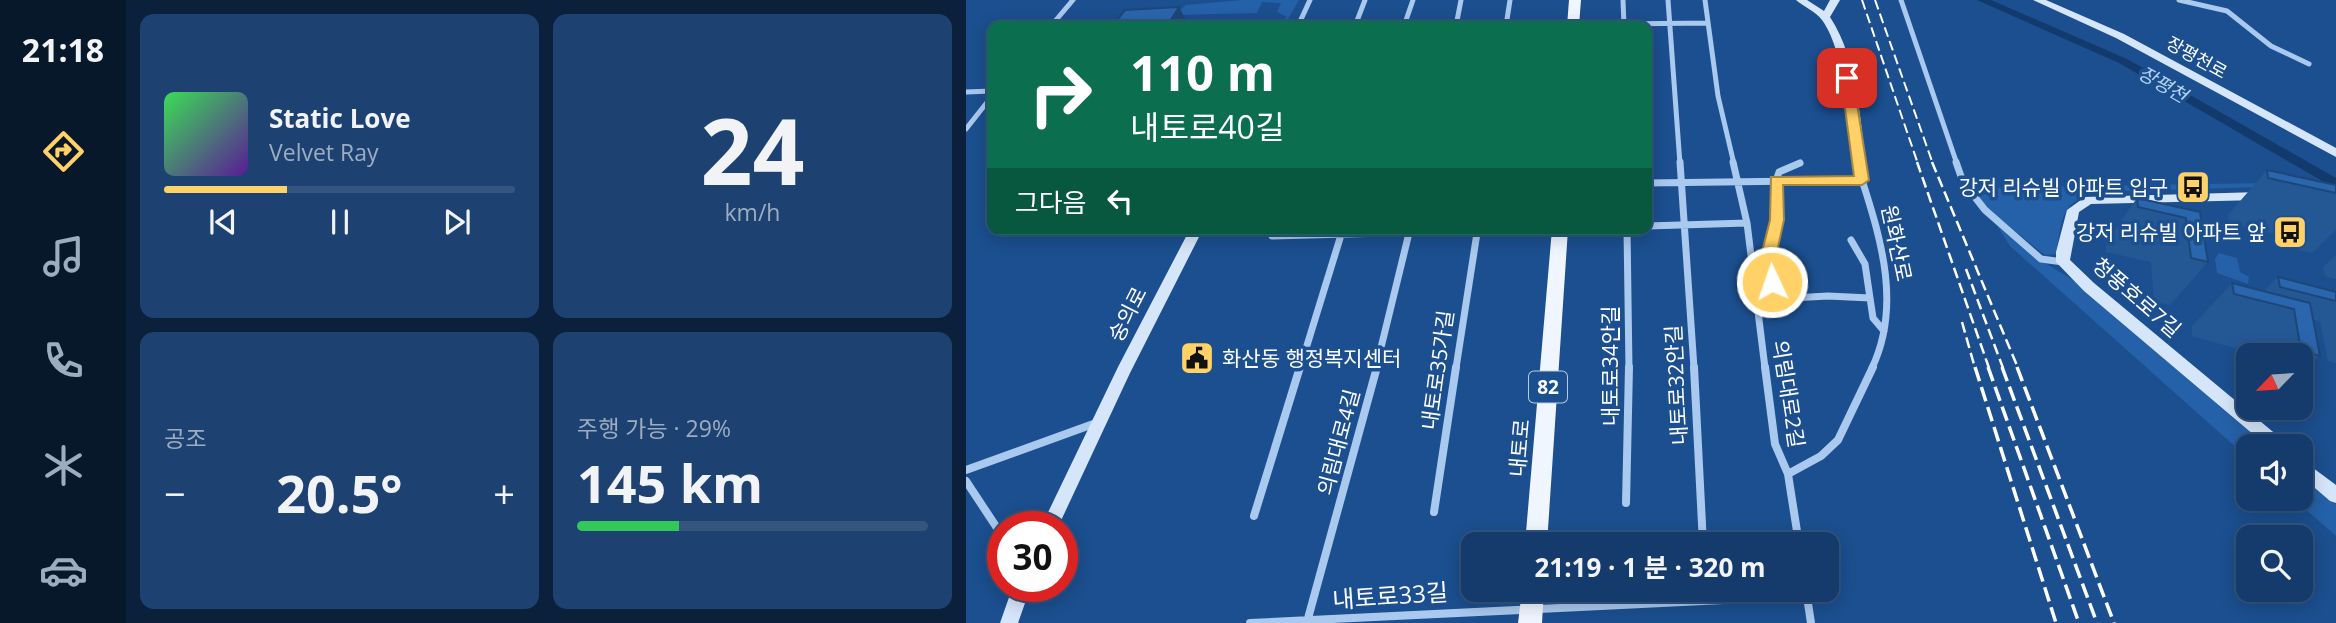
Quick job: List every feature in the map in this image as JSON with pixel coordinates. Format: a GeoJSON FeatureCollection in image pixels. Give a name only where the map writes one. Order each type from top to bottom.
{"type":"FeatureCollection","features":[{"type":"Feature","properties":{"kind":"main road"},"geometry":{"type":"LineString","coordinates":[[1573,21],[1575,0]]}},
{"type":"Feature","properties":{"kind":"main road","name":"내토로"},"geometry":{"type":"LineString","coordinates":[[1537,532],[1560,235]]}},
{"type":"Feature","properties":{"kind":"street"},"geometry":{"type":"LineString","coordinates":[[1055,21],[1073,0]]}},
{"type":"Feature","properties":{"kind":"street"},"geometry":{"type":"LineString","coordinates":[[1300,21],[1310,0]]}},
{"type":"Feature","properties":{"kind":"street"},"geometry":{"type":"LineString","coordinates":[[1357,21],[1365,0]]}},
{"type":"Feature","properties":{"kind":"street"},"geometry":{"type":"LineString","coordinates":[[1406,21],[1413,0]]}},
{"type":"Feature","properties":{"kind":"street"},"geometry":{"type":"LineString","coordinates":[[1457,21],[1461,0]]}},
{"type":"Feature","properties":{"kind":"street"},"geometry":{"type":"LineString","coordinates":[[1507,21],[1510,0]]}},
{"type":"Feature","properties":{"kind":"street"},"geometry":{"type":"LineString","coordinates":[[1623,0],[1624,21]]}},
{"type":"Feature","properties":{"kind":"street","name":"내토로32안길"},"geometry":{"type":"LineString","coordinates":[[1668,0],[1682,225],[1693,348],[1702,532]]}},
{"type":"Feature","properties":{"kind":"street","name":"의림대로2길"},"geometry":{"type":"LineString","coordinates":[[1705,0],[1718,96],[1740,181],[1747,223],[1775,444],[1788,474],[1797,532]]}},
{"type":"Feature","properties":{"kind":"street"},"geometry":{"type":"LineString","coordinates":[[1801,0],[1825,17],[1835,0]]}},
{"type":"Feature","properties":{"kind":"street"},"geometry":{"type":"LineString","coordinates":[[1901,0],[1963,182],[1985,210],[2040,258],[2063,262]]}},
{"type":"Feature","properties":{"kind":"street","name":"장평천로"},"geometry":{"type":"LineString","coordinates":[[2038,0],[2120,36],[2336,153]]}},
{"type":"Feature","properties":{"kind":"street"},"geometry":{"type":"LineString","coordinates":[[2179,0],[2228,12],[2247,24],[2271,46],[2309,64]]}},
{"type":"Feature","properties":{"kind":"street","name":"원화산로"},"geometry":{"type":"LineString","coordinates":[[1788,474],[1821,456],[1838,440],[1882,347],[1889,292],[1877,226],[1862,180],[1847,78],[1835,37],[1825,17]]}},
{"type":"Feature","properties":{"kind":"street"},"geometry":{"type":"LineString","coordinates":[[1652,24],[1708,23]]}},
{"type":"Feature","properties":{"kind":"street"},"geometry":{"type":"LineString","coordinates":[[966,92],[987,94]]}},
{"type":"Feature","properties":{"kind":"street"},"geometry":{"type":"LineString","coordinates":[[966,128],[987,101]]}},
{"type":"Feature","properties":{"kind":"street"},"geometry":{"type":"LineString","coordinates":[[1775,298],[1768,256],[1777,220],[1776,181],[1779,172],[1800,163]]}},
{"type":"Feature","properties":{"kind":"street"},"geometry":{"type":"LineString","coordinates":[[1652,183],[1862,180]]}},
{"type":"Feature","properties":{"kind":"street","name":"청풍호로7길"},"geometry":{"type":"LineString","coordinates":[[2264,434],[2089,287],[2063,262],[2063,252],[2073,210],[2089,200],[2274,196]]}},
{"type":"Feature","properties":{"kind":"street"},"geometry":{"type":"LineString","coordinates":[[1652,226],[1747,223]]}},
{"type":"Feature","properties":{"kind":"street","name":"숭의로"},"geometry":{"type":"LineString","coordinates":[[1057,511],[1194,235]]}},
{"type":"Feature","properties":{"kind":"street"},"geometry":{"type":"LineString","coordinates":[[1254,516],[1342,235],[1272,236]]}},
{"type":"Feature","properties":{"kind":"street","name":"의림대로4길"},"geometry":{"type":"LineString","coordinates":[[1307,622],[1367,407],[1409,235]]}},
{"type":"Feature","properties":{"kind":"street","name":"내토로35가길"},"geometry":{"type":"LineString","coordinates":[[1434,512],[1477,235]]}},
{"type":"Feature","properties":{"kind":"street","name":"내토로34안길"},"geometry":{"type":"LineString","coordinates":[[1626,503],[1629,350],[1627,235]]}},
{"type":"Feature","properties":{"kind":"street"},"geometry":{"type":"LineString","coordinates":[[1851,240],[1865,264],[1874,318],[1884,331]]}},
{"type":"Feature","properties":{"kind":"street"},"geometry":{"type":"LineString","coordinates":[[1758,300],[1870,298]]}},
{"type":"Feature","properties":{"kind":"street"},"geometry":{"type":"LineString","coordinates":[[966,470],[1100,421]]}},
{"type":"Feature","properties":{"kind":"street"},"geometry":{"type":"LineString","coordinates":[[2313,476],[2336,495]]}},
{"type":"Feature","properties":{"kind":"street"},"geometry":{"type":"LineString","coordinates":[[966,481],[987,513]]}},
{"type":"Feature","properties":{"kind":"street"},"geometry":{"type":"LineString","coordinates":[[1009,623],[1016,602]]}},
{"type":"Feature","properties":{"kind":"street","name":"내토로33길"},"geometry":{"type":"LineString","coordinates":[[1250,623],[1307,622],[1604,602]]}},
{"type":"Feature","properties":{"kind":"street"},"geometry":{"type":"LineString","coordinates":[[1808,602],[1811,623]]}},
{"type":"Feature","properties":{"kind":"shaded area"},"geometry":{"type":"Polygon","coordinates":[[[1242,0],[1299,0],[1287,21],[1282,21],[1287,17],[1277,12],[1281,3],[1262,2],[1257,13],[1175,15],[1186,5],[1242,0]]]}},
{"type":"Feature","properties":{"kind":"shaded area"},"geometry":{"type":"Polygon","coordinates":[[[2264,183],[2260,187],[2097,192],[2085,196],[2069,207],[2062,222],[2056,254],[2045,255],[1980,204],[1970,188],[2264,183]]]}},
{"type":"Feature","properties":{"kind":"shaded area"},"geometry":{"type":"Polygon","coordinates":[[[1996,224],[2043,262],[2077,282],[2254,434],[2236,434],[2236,447],[2010,246],[1996,224]]]}},
{"type":"Feature","properties":{"kind":"shaded area"},"geometry":{"type":"Polygon","coordinates":[[[2219,253],[2237,258],[2240,272],[2249,277],[2248,284],[2217,273],[2215,259],[2219,253]]]}},
{"type":"Feature","properties":{"kind":"shaded area"},"geometry":{"type":"Polygon","coordinates":[[[2313,484],[2336,504],[2336,536],[2308,511],[2313,511],[2313,484]]]}},
{"type":"Feature","properties":{"kind":"building"},"geometry":{"type":"Polygon","coordinates":[[[1179,7],[1170,21],[1116,21],[1125,10],[1179,7]]]}},
{"type":"Feature","properties":{"kind":"building"},"geometry":{"type":"Polygon","coordinates":[[[2267,170],[2336,185],[2336,193],[2268,178],[2267,170]]]}},
{"type":"Feature","properties":{"kind":"building"},"geometry":{"type":"Polygon","coordinates":[[[2137,198],[2200,212],[2208,262],[2191,258],[2186,218],[2138,207],[2137,198]]]}},
{"type":"Feature","properties":{"kind":"building"},"geometry":{"type":"Polygon","coordinates":[[[2278,277],[2336,292],[2336,301],[2280,287],[2278,277]]]}},
{"type":"Feature","properties":{"kind":"building"},"geometry":{"type":"Polygon","coordinates":[[[2232,283],[2310,303],[2320,356],[2314,354],[2314,343],[2300,343],[2294,309],[2234,294],[2232,283]]]}},
{"type":"Feature","properties":{"kind":"waterway","name":"장평천"},"geometry":{"type":"LineString","coordinates":[[1982,0],[2123,61],[2336,184]]}},
{"type":"Feature","properties":{"kind":"railway"},"geometry":{"type":"LineString","coordinates":[[1862,0],[1918,164]]}},
{"type":"Feature","properties":{"kind":"railway"},"geometry":{"type":"LineString","coordinates":[[1875,0],[1933,164]]}},
{"type":"Feature","properties":{"kind":"railway"},"geometry":{"type":"LineString","coordinates":[[1917,162],[1989,368]]}},
{"type":"Feature","properties":{"kind":"railway"},"geometry":{"type":"LineString","coordinates":[[1932,162],[2018,368]]}},
{"type":"Feature","properties":{"kind":"railway"},"geometry":{"type":"LineString","coordinates":[[1966,269],[2003,368]]}},
{"type":"Feature","properties":{"kind":"railway"},"geometry":{"type":"LineString","coordinates":[[1962,322],[1975,368]]}},
{"type":"Feature","properties":{"kind":"railway"},"geometry":{"type":"LineString","coordinates":[[1975,367],[2056,623]]}},
{"type":"Feature","properties":{"kind":"railway"},"geometry":{"type":"LineString","coordinates":[[1988,367],[2079,623]]}},
{"type":"Feature","properties":{"kind":"railway"},"geometry":{"type":"LineString","coordinates":[[2002,367],[2097,623]]}},
{"type":"Feature","properties":{"kind":"railway"},"geometry":{"type":"LineString","coordinates":[[2017,367],[2114,623]]}},
{"type":"Feature","properties":{"kind":"place","name":"강저 리슈빌 아파트 입구"},"geometry":{"type":"Point","coordinates":[2193,187]}},
{"type":"Feature","properties":{"kind":"place","name":"강저 리슈빌 아파트 앞"},"geometry":{"type":"Point","coordinates":[2290,232]}},
{"type":"Feature","properties":{"kind":"place","name":"화산동 행정복지센터"},"geometry":{"type":"Point","coordinates":[1197,358]}},
{"type":"Feature","properties":{"kind":"route"},"geometry":{"type":"LineString","coordinates":[[1772,282],[1768,256],[1776,231],[1776,181],[1862,180],[1847,78]]}}]}
